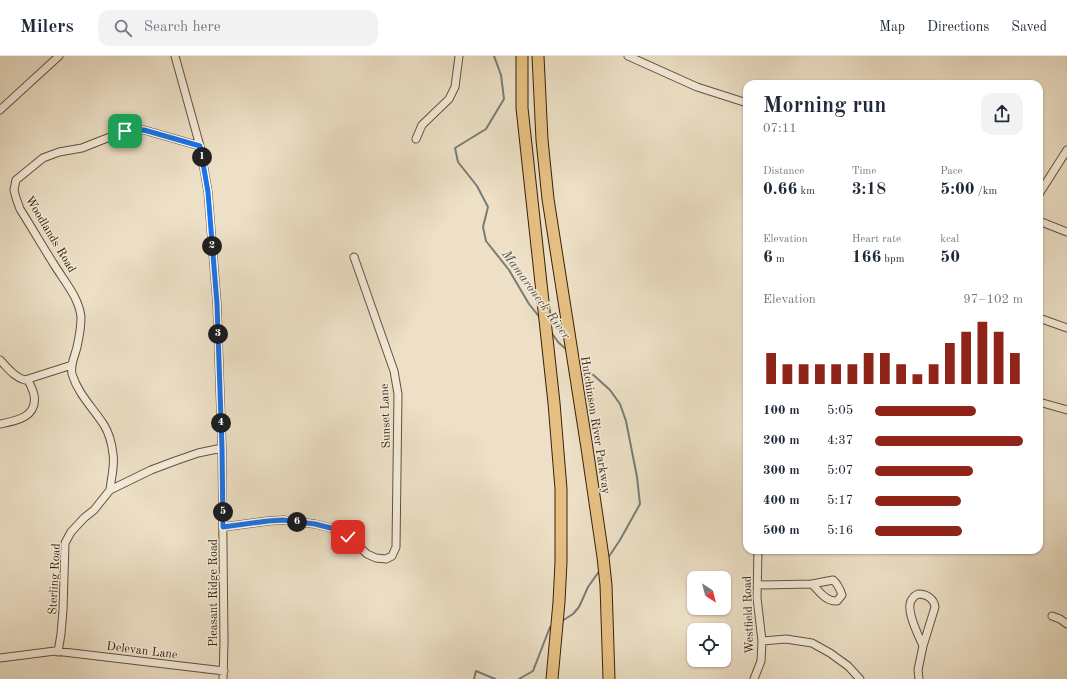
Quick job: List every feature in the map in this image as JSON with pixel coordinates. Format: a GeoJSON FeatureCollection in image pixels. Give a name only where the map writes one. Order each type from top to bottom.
{"type":"FeatureCollection","features":[{"type":"Feature","properties":{"kind":"highway"},"geometry":{"type":"LineString","coordinates":[[522,56],[522,108],[554,403],[561,489],[561,562],[552,679]]}},
{"type":"Feature","properties":{"kind":"highway","name":"Hutchinson River Parkway"},"geometry":{"type":"LineString","coordinates":[[538,56],[540,112],[551,223],[606,585],[609,679]]}},
{"type":"Feature","properties":{"kind":"street"},"geometry":{"type":"LineString","coordinates":[[0,110],[59,56]]}},
{"type":"Feature","properties":{"kind":"street","name":"Pleasant Ridge Road"},"geometry":{"type":"LineString","coordinates":[[175,56],[200,146],[208,192],[217,304],[222,448],[224,679]]}},
{"type":"Feature","properties":{"kind":"street"},"geometry":{"type":"LineString","coordinates":[[416,139],[422,125],[449,99],[455,87],[459,56]]}},
{"type":"Feature","properties":{"kind":"street"},"geometry":{"type":"LineString","coordinates":[[628,56],[697,87],[743,102]]}},
{"type":"Feature","properties":{"kind":"street","name":"Woodlands Road"},"geometry":{"type":"LineString","coordinates":[[72,365],[77,348],[80,327],[81,317],[78,306],[69,286],[20,209],[14,190],[16,180],[43,158],[59,152],[82,148],[125,131],[144,130],[200,146]]}},
{"type":"Feature","properties":{"kind":"street"},"geometry":{"type":"LineString","coordinates":[[1043,188],[1067,150]]}},
{"type":"Feature","properties":{"kind":"street"},"geometry":{"type":"LineString","coordinates":[[1043,223],[1067,232]]}},
{"type":"Feature","properties":{"kind":"street","name":"Sunset Lane"},"geometry":{"type":"LineString","coordinates":[[223,527],[283,520],[315,524],[331,528],[351,539],[367,554],[376,558],[386,559],[392,556],[396,548],[398,394],[394,371],[354,257]]}},
{"type":"Feature","properties":{"kind":"street"},"geometry":{"type":"LineString","coordinates":[[1043,319],[1067,328]]}},
{"type":"Feature","properties":{"kind":"street"},"geometry":{"type":"LineString","coordinates":[[0,360],[19,379],[25,380],[72,365],[72,372],[78,389],[105,427],[111,444],[114,455],[114,463],[110,490]]}},
{"type":"Feature","properties":{"kind":"street"},"geometry":{"type":"LineString","coordinates":[[0,424],[16,421],[29,413],[34,405],[34,394],[28,380]]}},
{"type":"Feature","properties":{"kind":"street"},"geometry":{"type":"LineString","coordinates":[[1043,403],[1067,410]]}},
{"type":"Feature","properties":{"kind":"street","name":"Sterling Road"},"geometry":{"type":"LineString","coordinates":[[58,652],[63,610],[65,543],[71,532],[94,510],[110,490],[151,470],[175,461],[198,453],[222,448]]}},
{"type":"Feature","properties":{"kind":"street","name":"Westfield Road"},"geometry":{"type":"LineString","coordinates":[[754,679],[761,661],[762,641],[756,598],[758,554]]}},
{"type":"Feature","properties":{"kind":"street"},"geometry":{"type":"LineString","coordinates":[[757,585],[812,584]]}},
{"type":"Feature","properties":{"kind":"street"},"geometry":{"type":"LineString","coordinates":[[919,679],[918,670],[923,646],[936,608],[935,604],[929,597],[924,594],[918,594],[912,598],[910,603],[910,612],[923,646]]}},
{"type":"Feature","properties":{"kind":"street"},"geometry":{"type":"LineString","coordinates":[[1052,616],[1067,624]]}},
{"type":"Feature","properties":{"kind":"street"},"geometry":{"type":"LineString","coordinates":[[762,641],[786,639],[812,643],[830,652],[848,666],[860,679]]}},
{"type":"Feature","properties":{"kind":"street"},"geometry":{"type":"LineString","coordinates":[[0,658],[58,652]]}},
{"type":"Feature","properties":{"kind":"street","name":"Delevan Lane"},"geometry":{"type":"LineString","coordinates":[[58,652],[224,671]]}},
{"type":"Feature","properties":{"kind":"waterway","name":"Mamaroneck River"},"geometry":{"type":"LineString","coordinates":[[494,56],[501,75],[504,99],[486,129],[455,148],[458,162],[477,186],[488,207],[483,227],[486,241],[509,270],[529,304],[541,319]]}},
{"type":"Feature","properties":{"kind":"waterway","name":"Mamaroneck River"},"geometry":{"type":"LineString","coordinates":[[551,332],[558,342],[568,351]]}},
{"type":"Feature","properties":{"kind":"waterway","name":"Mamaroneck River"},"geometry":{"type":"LineString","coordinates":[[578,361],[610,390],[620,404],[626,421],[637,477],[640,504],[608,558]]}},
{"type":"Feature","properties":{"kind":"waterway","name":"Mamaroneck River"},"geometry":{"type":"LineString","coordinates":[[562,621],[573,614],[579,607],[588,587],[600,570]]}},
{"type":"Feature","properties":{"kind":"waterway","name":"Mamaroneck River"},"geometry":{"type":"LineString","coordinates":[[519,679],[533,671],[550,627],[552,626]]}},
{"type":"Feature","properties":{"kind":"waterway","name":"Mamaroneck River"},"geometry":{"type":"LineString","coordinates":[[474,679],[476,671],[495,679]]}},
{"type":"Feature","properties":{"kind":"route"},"geometry":{"type":"LineString","coordinates":[[125,131],[144,130],[200,146],[208,192],[217,304],[223,527],[283,520],[315,524],[331,528],[348,537]]}}]}
